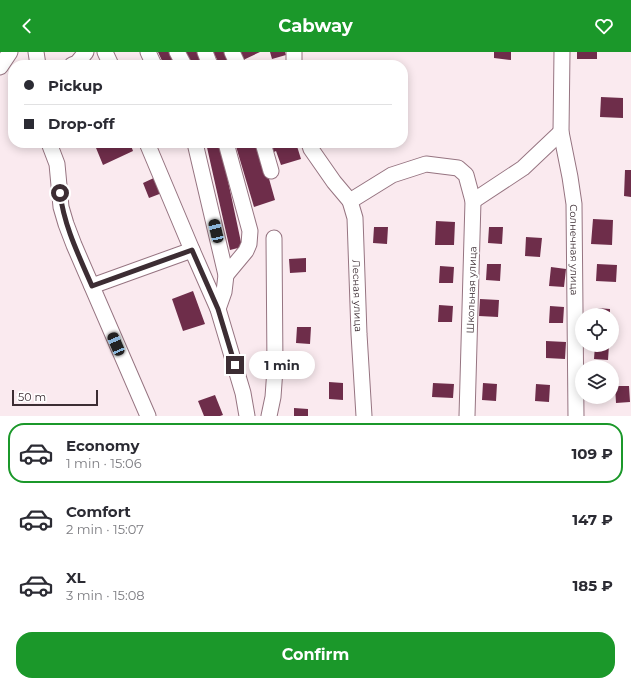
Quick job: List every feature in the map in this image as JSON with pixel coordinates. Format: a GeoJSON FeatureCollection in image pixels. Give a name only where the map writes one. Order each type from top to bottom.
{"type":"FeatureCollection","features":[{"type":"Feature","properties":{"kind":"street"},"geometry":{"type":"LineString","coordinates":[[0,67],[10,52]]}},
{"type":"Feature","properties":{"kind":"street"},"geometry":{"type":"LineString","coordinates":[[79,60],[86,52]]}},
{"type":"Feature","properties":{"kind":"street","name":"Солнечная улица"},"geometry":{"type":"LineString","coordinates":[[562,52],[561,132],[574,204],[576,416]]}},
{"type":"Feature","properties":{"kind":"street"},"geometry":{"type":"LineString","coordinates":[[473,201],[523,168],[561,132]]}},
{"type":"Feature","properties":{"kind":"street"},"geometry":{"type":"LineString","coordinates":[[51,148],[57,164],[62,207],[66,224],[148,416]]}},
{"type":"Feature","properties":{"kind":"street"},"geometry":{"type":"LineString","coordinates":[[149,148],[218,309],[243,393],[247,416]]}},
{"type":"Feature","properties":{"kind":"street"},"geometry":{"type":"LineString","coordinates":[[196,148],[226,275],[224,292],[218,309]]}},
{"type":"Feature","properties":{"kind":"street"},"geometry":{"type":"LineString","coordinates":[[226,275],[246,251],[249,244],[250,231],[227,148]]}},
{"type":"Feature","properties":{"kind":"street"},"geometry":{"type":"LineString","coordinates":[[264,148],[271,171]]}},
{"type":"Feature","properties":{"kind":"street","name":"Лесная улица"},"geometry":{"type":"LineString","coordinates":[[311,148],[334,182],[350,201],[355,218],[359,334],[364,416]]}},
{"type":"Feature","properties":{"kind":"street","name":"Школьная улица"},"geometry":{"type":"LineString","coordinates":[[350,201],[392,175],[426,164],[458,168],[466,176],[473,201],[467,416]]}},
{"type":"Feature","properties":{"kind":"street"},"geometry":{"type":"LineString","coordinates":[[269,416],[273,397],[275,369],[274,238]]}},
{"type":"Feature","properties":{"kind":"street"},"geometry":{"type":"LineString","coordinates":[[92,286],[192,250]]}},
{"type":"Feature","properties":{"kind":"building"},"geometry":{"type":"Polygon","coordinates":[[[158,52],[170,52],[174,60],[162,60],[158,52]]]}},
{"type":"Feature","properties":{"kind":"building"},"geometry":{"type":"Polygon","coordinates":[[[185,52],[200,52],[204,60],[189,60],[185,52]]]}},
{"type":"Feature","properties":{"kind":"building"},"geometry":{"type":"Polygon","coordinates":[[[213,52],[227,52],[231,60],[217,60],[213,52]]]}},
{"type":"Feature","properties":{"kind":"building"},"geometry":{"type":"Polygon","coordinates":[[[236,52],[260,52],[243,60],[240,60],[236,52]]]}},
{"type":"Feature","properties":{"kind":"building"},"geometry":{"type":"Polygon","coordinates":[[[270,52],[285,52],[286,55],[272,59],[270,52]]]}},
{"type":"Feature","properties":{"kind":"building"},"geometry":{"type":"Polygon","coordinates":[[[494,52],[511,52],[511,60],[494,58],[494,52]]]}},
{"type":"Feature","properties":{"kind":"building"},"geometry":{"type":"Polygon","coordinates":[[[577,52],[597,52],[597,59],[577,59],[577,52]]]}},
{"type":"Feature","properties":{"kind":"building"},"geometry":{"type":"Polygon","coordinates":[[[601,97],[623,98],[623,118],[600,117],[601,97]]]}},
{"type":"Feature","properties":{"kind":"building"},"geometry":{"type":"Polygon","coordinates":[[[96,148],[132,148],[133,151],[103,165],[96,148]]]}},
{"type":"Feature","properties":{"kind":"building"},"geometry":{"type":"Polygon","coordinates":[[[207,148],[221,148],[242,247],[230,250],[207,148]]]}},
{"type":"Feature","properties":{"kind":"building"},"geometry":{"type":"Polygon","coordinates":[[[236,148],[260,148],[275,200],[254,207],[236,148]]]}},
{"type":"Feature","properties":{"kind":"building"},"geometry":{"type":"Polygon","coordinates":[[[270,148],[298,148],[301,159],[281,165],[276,151],[272,153],[270,148]]]}},
{"type":"Feature","properties":{"kind":"building"},"geometry":{"type":"Polygon","coordinates":[[[625,170],[631,170],[631,197],[624,196],[625,170]]]}},
{"type":"Feature","properties":{"kind":"building"},"geometry":{"type":"Polygon","coordinates":[[[156,177],[162,193],[149,198],[143,183],[156,177]]]}},
{"type":"Feature","properties":{"kind":"building"},"geometry":{"type":"Polygon","coordinates":[[[593,219],[613,220],[612,245],[591,244],[593,219]]]}},
{"type":"Feature","properties":{"kind":"building"},"geometry":{"type":"Polygon","coordinates":[[[436,221],[455,222],[454,245],[435,245],[436,221]]]}},
{"type":"Feature","properties":{"kind":"building"},"geometry":{"type":"Polygon","coordinates":[[[374,227],[388,227],[387,244],[373,243],[374,227]]]}},
{"type":"Feature","properties":{"kind":"building"},"geometry":{"type":"Polygon","coordinates":[[[489,227],[503,227],[502,244],[488,243],[489,227]]]}},
{"type":"Feature","properties":{"kind":"building"},"geometry":{"type":"Polygon","coordinates":[[[526,237],[542,238],[540,257],[525,256],[526,237]]]}},
{"type":"Feature","properties":{"kind":"building"},"geometry":{"type":"Polygon","coordinates":[[[306,258],[306,272],[290,273],[289,259],[306,258]]]}},
{"type":"Feature","properties":{"kind":"building"},"geometry":{"type":"Polygon","coordinates":[[[487,264],[501,264],[500,281],[486,280],[487,264]]]}},
{"type":"Feature","properties":{"kind":"building"},"geometry":{"type":"Polygon","coordinates":[[[597,264],[617,265],[616,282],[596,281],[597,264]]]}},
{"type":"Feature","properties":{"kind":"building"},"geometry":{"type":"Polygon","coordinates":[[[440,266],[454,267],[453,283],[439,283],[440,266]]]}},
{"type":"Feature","properties":{"kind":"building"},"geometry":{"type":"Polygon","coordinates":[[[551,267],[566,269],[564,287],[549,286],[551,267]]]}},
{"type":"Feature","properties":{"kind":"building"},"geometry":{"type":"Polygon","coordinates":[[[193,291],[205,324],[183,331],[172,299],[193,291]]]}},
{"type":"Feature","properties":{"kind":"building"},"geometry":{"type":"Polygon","coordinates":[[[480,299],[499,300],[498,317],[479,316],[480,299]]]}},
{"type":"Feature","properties":{"kind":"building"},"geometry":{"type":"Polygon","coordinates":[[[439,305],[453,306],[452,322],[438,322],[439,305]]]}},
{"type":"Feature","properties":{"kind":"building"},"geometry":{"type":"Polygon","coordinates":[[[550,306],[564,307],[563,323],[549,323],[550,306]]]}},
{"type":"Feature","properties":{"kind":"building"},"geometry":{"type":"Polygon","coordinates":[[[297,327],[311,327],[310,344],[296,343],[297,327]]]}},
{"type":"Feature","properties":{"kind":"building"},"geometry":{"type":"Polygon","coordinates":[[[546,341],[566,342],[565,359],[546,358],[546,341]]]}},
{"type":"Feature","properties":{"kind":"building"},"geometry":{"type":"Polygon","coordinates":[[[594,352],[609,352],[608,360],[594,359],[594,352]]]}},
{"type":"Feature","properties":{"kind":"building"},"geometry":{"type":"Polygon","coordinates":[[[329,382],[343,383],[343,400],[329,399],[329,382]]]}},
{"type":"Feature","properties":{"kind":"building"},"geometry":{"type":"Polygon","coordinates":[[[433,383],[454,384],[453,398],[432,397],[433,383]]]}},
{"type":"Feature","properties":{"kind":"building"},"geometry":{"type":"Polygon","coordinates":[[[483,383],[497,384],[496,401],[482,400],[483,383]]]}},
{"type":"Feature","properties":{"kind":"building"},"geometry":{"type":"Polygon","coordinates":[[[536,384],[550,385],[549,402],[535,401],[536,384]]]}},
{"type":"Feature","properties":{"kind":"building"},"geometry":{"type":"Polygon","coordinates":[[[619,386],[629,386],[630,402],[619,403],[619,386]]]}},
{"type":"Feature","properties":{"kind":"building"},"geometry":{"type":"Polygon","coordinates":[[[215,395],[223,415],[204,416],[198,401],[215,395]]]}},
{"type":"Feature","properties":{"kind":"building"},"geometry":{"type":"Polygon","coordinates":[[[294,408],[308,409],[308,416],[294,416],[294,408]]]}},
{"type":"Feature","properties":{"kind":"route"},"geometry":{"type":"LineString","coordinates":[[60,193],[66,224],[92,286],[192,250],[218,309],[235,365]]}}]}
